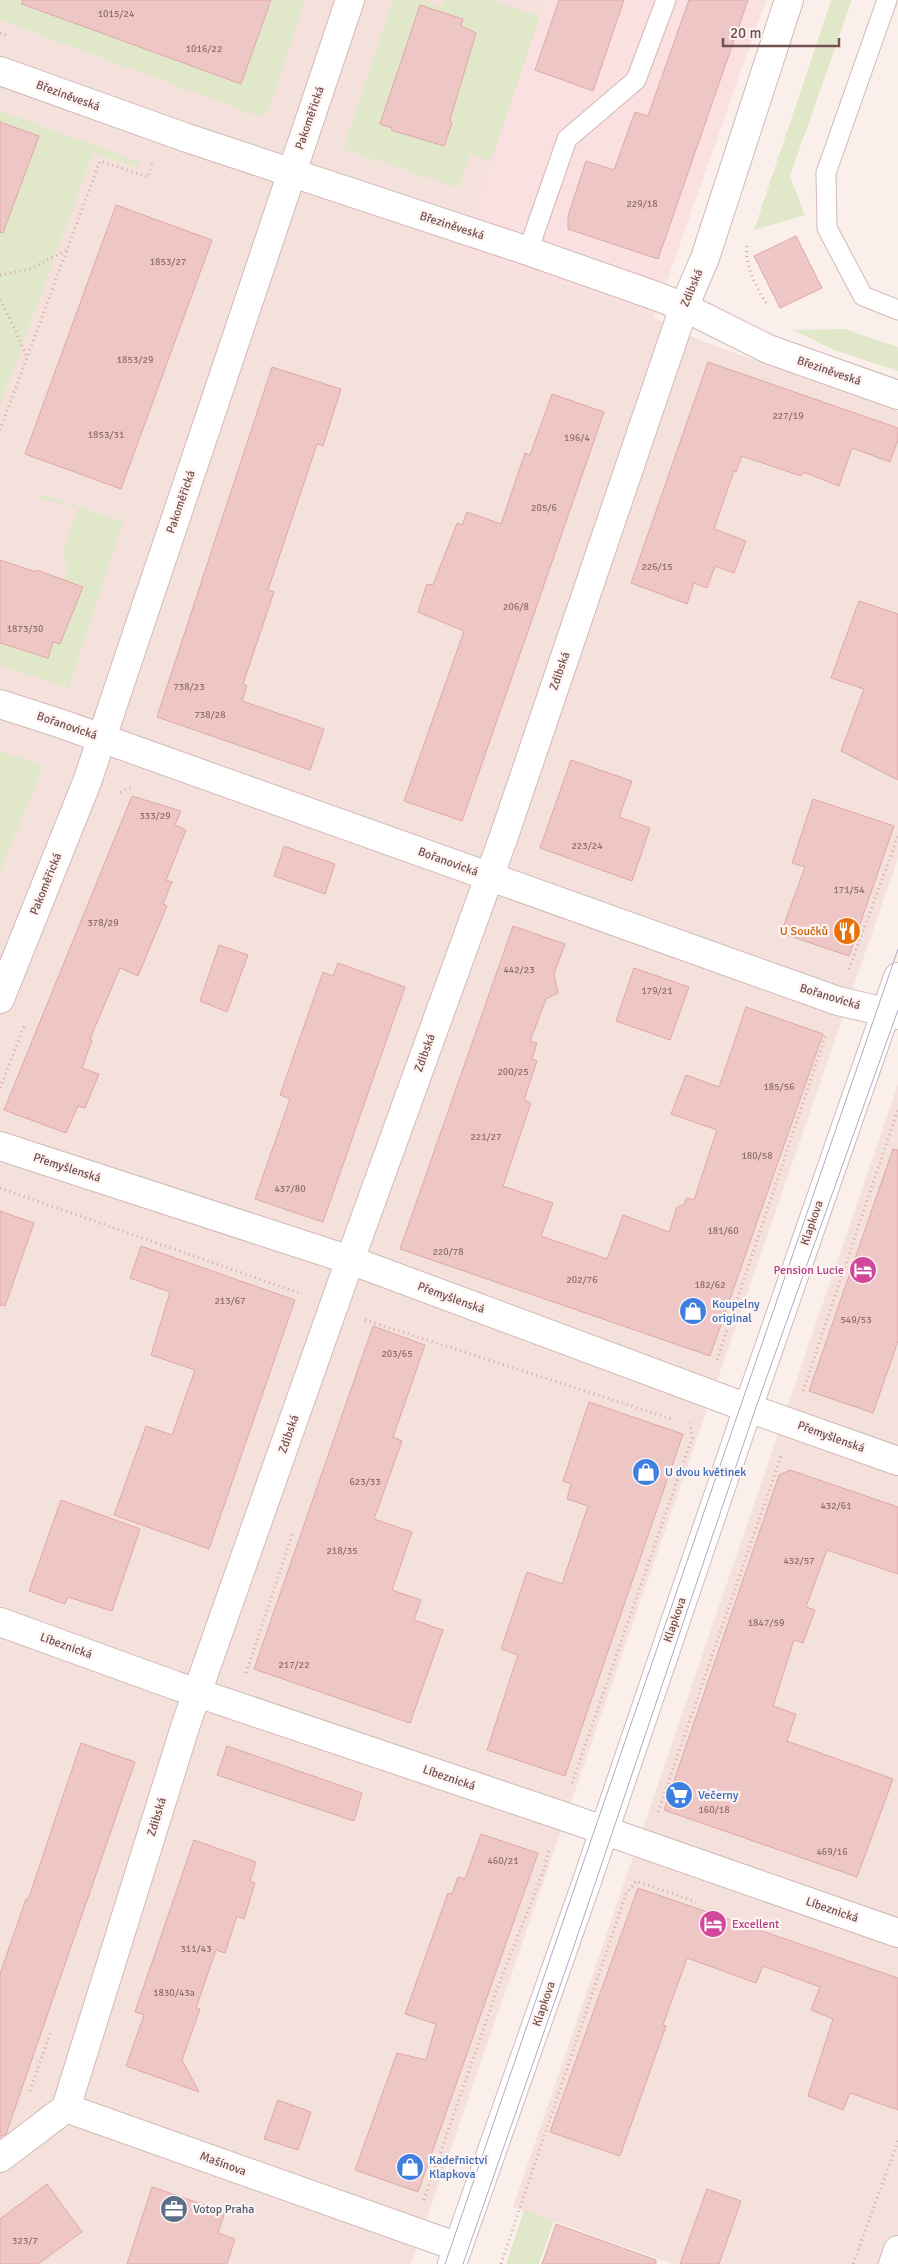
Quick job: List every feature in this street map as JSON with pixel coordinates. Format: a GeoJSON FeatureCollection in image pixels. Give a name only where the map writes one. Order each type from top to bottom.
{"type":"FeatureCollection","features":[{"type":"Feature","properties":{"kind":"street","name":"Pakoměřická"},"geometry":{"type":"LineString","coordinates":[[0,1000],[87,782],[350,0]]}},
{"type":"Feature","properties":{"kind":"street","name":"Zdibská"},"geometry":{"type":"LineString","coordinates":[[66,2108],[197,1693],[350,1260],[489,876],[684,307],[705,258],[788,0]]}},
{"type":"Feature","properties":{"kind":"street","name":"Březiněveská"},"geometry":{"type":"LineString","coordinates":[[0,71],[291,174],[528,251],[684,307],[768,349],[898,395]]}},
{"type":"Feature","properties":{"kind":"street","name":"Bořanovická"},"geometry":{"type":"LineString","coordinates":[[0,704],[101,738],[838,1002],[892,1013]]}},
{"type":"Feature","properties":{"kind":"street","name":"Klapkova"},"geometry":{"type":"LineString","coordinates":[[455,2255],[748,1408],[892,1013],[898,977]]}},
{"type":"Feature","properties":{"kind":"street","name":"Přemyšlenská"},"geometry":{"type":"LineString","coordinates":[[0,1146],[350,1260],[748,1408],[898,1461]]}},
{"type":"Feature","properties":{"kind":"street","name":"Líbeznická"},"geometry":{"type":"LineString","coordinates":[[0,1622],[197,1693],[560,1815],[898,1933]]}},
{"type":"Feature","properties":{"kind":"street"},"geometry":{"type":"LineString","coordinates":[[0,2158],[66,2108]]}},
{"type":"Feature","properties":{"kind":"street","name":"Mašínova"},"geometry":{"type":"LineString","coordinates":[[66,2108],[413,2232],[455,2255]]}},
{"type":"Feature","properties":{"kind":"street"},"geometry":{"type":"LineString","coordinates":[[893,2264],[898,2250]]}},
{"type":"Feature","properties":{"kind":"lane"},"geometry":{"type":"LineString","coordinates":[[528,251],[567,139],[636,80],[666,0]]}},
{"type":"Feature","properties":{"kind":"lane"},"geometry":{"type":"LineString","coordinates":[[887,0],[826,173],[827,228],[864,296],[898,310]]}},
{"type":"Feature","properties":{"kind":"path"},"geometry":{"type":"LineString","coordinates":[[0,33],[9,37]]}},
{"type":"Feature","properties":{"kind":"path"},"geometry":{"type":"LineString","coordinates":[[0,430],[100,161],[148,177],[154,157]]}},
{"type":"Feature","properties":{"kind":"path"},"geometry":{"type":"LineString","coordinates":[[0,275],[30,269],[67,250]]}},
{"type":"Feature","properties":{"kind":"path"},"geometry":{"type":"LineString","coordinates":[[0,300],[27,358]]}},
{"type":"Feature","properties":{"kind":"path"},"geometry":{"type":"LineString","coordinates":[[116,794],[132,787],[141,790]]}},
{"type":"Feature","properties":{"kind":"path"},"geometry":{"type":"LineString","coordinates":[[413,2232],[499,1984],[545,1867],[550,1844],[692,1438],[690,1425],[702,1390],[715,1366],[838,1002],[898,836]]}},
{"type":"Feature","properties":{"kind":"path"},"geometry":{"type":"LineString","coordinates":[[0,1088],[25,1024]]}},
{"type":"Feature","properties":{"kind":"path"},"geometry":{"type":"LineString","coordinates":[[657,1816],[898,1109]]}},
{"type":"Feature","properties":{"kind":"path"},"geometry":{"type":"LineString","coordinates":[[0,1188],[306,1296]]}},
{"type":"Feature","properties":{"kind":"path"},"geometry":{"type":"LineString","coordinates":[[362,1328],[365,1319],[690,1425]]}},
{"type":"Feature","properties":{"kind":"path"},"geometry":{"type":"LineString","coordinates":[[255,1676],[246,1672],[296,1524]]}},
{"type":"Feature","properties":{"kind":"path"},"geometry":{"type":"LineString","coordinates":[[501,2264],[626,1894],[636,1882]]}},
{"type":"Feature","properties":{"kind":"path"},"geometry":{"type":"LineString","coordinates":[[28,2097],[52,2028]]}},
{"type":"Feature","properties":{"kind":"path"},"geometry":{"type":"LineString","coordinates":[[853,2264],[898,2141]]}},
{"type":"Feature","properties":{"kind":"shaded area"},"geometry":{"type":"Polygon","coordinates":[[[0,0],[546,0],[540,17],[637,309],[699,340],[898,411],[898,858],[411,2264],[0,2264],[0,0]]]}},
{"type":"Feature","properties":{"kind":"shaded area"},"geometry":{"type":"Polygon","coordinates":[[[546,0],[766,0],[654,318],[637,309],[461,251],[546,0]]]}},
{"type":"Feature","properties":{"kind":"shaded area"},"geometry":{"type":"Polygon","coordinates":[[[898,1084],[898,2264],[673,2264],[513,2207],[898,1084]]]}},
{"type":"Feature","properties":{"kind":"green space"},"geometry":{"type":"Polygon","coordinates":[[[0,0],[39,0],[36,9],[241,84],[271,0],[305,0],[268,112],[258,116],[0,20],[0,0]]]}},
{"type":"Feature","properties":{"kind":"green space"},"geometry":{"type":"Polygon","coordinates":[[[393,0],[422,0],[441,7],[444,0],[489,0],[540,17],[491,161],[470,154],[459,188],[343,149],[393,0]]]}},
{"type":"Feature","properties":{"kind":"green space"},"geometry":{"type":"Polygon","coordinates":[[[831,0],[852,0],[790,176],[805,215],[754,230],[831,0]]]}},
{"type":"Feature","properties":{"kind":"green space"},"geometry":{"type":"Polygon","coordinates":[[[0,111],[140,162],[137,168],[93,153],[0,406],[0,230],[4,231],[39,137],[0,122],[0,111]]]}},
{"type":"Feature","properties":{"kind":"green space"},"geometry":{"type":"Polygon","coordinates":[[[845,329],[898,347],[898,371],[834,350],[793,330],[845,329]]]}},
{"type":"Feature","properties":{"kind":"green space"},"geometry":{"type":"Polygon","coordinates":[[[40,494],[123,521],[69,688],[0,665],[0,635],[7,645],[48,658],[53,642],[60,643],[83,588],[63,580],[68,567],[62,557],[78,508],[39,498],[40,494]]]}},
{"type":"Feature","properties":{"kind":"green space"},"geometry":{"type":"Polygon","coordinates":[[[0,751],[43,766],[0,872],[0,751]]]}},
{"type":"Feature","properties":{"kind":"green space"},"geometry":{"type":"Polygon","coordinates":[[[524,2210],[554,2221],[539,2264],[506,2264],[524,2210]]]}},
{"type":"Feature","properties":{"kind":"building"},"geometry":{"type":"Polygon","coordinates":[[[22,0],[271,0],[241,84],[22,4],[22,0]]]}},
{"type":"Feature","properties":{"kind":"building"},"geometry":{"type":"Polygon","coordinates":[[[559,0],[624,0],[593,91],[535,70],[559,0]]]}},
{"type":"Feature","properties":{"kind":"building"},"geometry":{"type":"Polygon","coordinates":[[[689,0],[748,0],[658,259],[568,229],[568,216],[586,161],[614,170],[635,112],[648,116],[689,0]]]}},
{"type":"Feature","properties":{"kind":"building"},"geometry":{"type":"Polygon","coordinates":[[[420,5],[463,19],[461,26],[476,33],[444,146],[391,130],[392,128],[380,124],[420,5]]]}},
{"type":"Feature","properties":{"kind":"building"},"geometry":{"type":"Polygon","coordinates":[[[0,122],[39,136],[3,233],[0,232],[0,122]]]}},
{"type":"Feature","properties":{"kind":"building"},"geometry":{"type":"Polygon","coordinates":[[[116,205],[212,240],[121,489],[25,454],[116,205]]]}},
{"type":"Feature","properties":{"kind":"building"},"geometry":{"type":"Polygon","coordinates":[[[796,236],[822,288],[780,308],[754,256],[796,236]]]}},
{"type":"Feature","properties":{"kind":"building"},"geometry":{"type":"Polygon","coordinates":[[[708,362],[898,428],[898,440],[890,462],[852,448],[839,486],[803,472],[801,476],[742,456],[736,472],[734,471],[714,529],[746,541],[734,573],[715,566],[707,588],[694,583],[687,604],[631,583],[708,362]]]}},
{"type":"Feature","properties":{"kind":"building"},"geometry":{"type":"Polygon","coordinates":[[[272,367],[341,389],[323,446],[317,444],[268,590],[274,592],[243,684],[247,686],[242,701],[324,729],[310,770],[157,717],[272,367]]]}},
{"type":"Feature","properties":{"kind":"building"},"geometry":{"type":"Polygon","coordinates":[[[552,394],[604,412],[462,821],[404,801],[464,631],[418,612],[427,584],[433,585],[457,523],[462,525],[467,512],[501,524],[525,453],[530,455],[552,394]]]}},
{"type":"Feature","properties":{"kind":"building"},"geometry":{"type":"Polygon","coordinates":[[[0,560],[36,572],[37,570],[83,587],[60,644],[53,642],[48,658],[0,643],[0,560]]]}},
{"type":"Feature","properties":{"kind":"building"},"geometry":{"type":"Polygon","coordinates":[[[859,601],[898,614],[898,780],[841,751],[864,689],[831,678],[859,601]]]}},
{"type":"Feature","properties":{"kind":"building"},"geometry":{"type":"Polygon","coordinates":[[[571,760],[632,781],[619,817],[650,828],[632,881],[540,848],[571,760]]]}},
{"type":"Feature","properties":{"kind":"building"},"geometry":{"type":"Polygon","coordinates":[[[132,796],[181,811],[175,825],[186,830],[166,880],[172,882],[163,904],[167,906],[138,976],[120,968],[90,1039],[92,1040],[82,1068],[99,1074],[85,1108],[78,1106],[66,1133],[4,1110],[132,796]]]}},
{"type":"Feature","properties":{"kind":"building"},"geometry":{"type":"Polygon","coordinates":[[[813,799],[894,826],[849,956],[781,933],[805,867],[792,863],[813,799]]]}},
{"type":"Feature","properties":{"kind":"building"},"geometry":{"type":"Polygon","coordinates":[[[284,846],[335,864],[325,894],[274,876],[284,846]]]}},
{"type":"Feature","properties":{"kind":"building"},"geometry":{"type":"Polygon","coordinates":[[[513,926],[565,944],[554,974],[558,993],[546,999],[530,1041],[537,1043],[532,1059],[537,1061],[524,1100],[531,1103],[503,1186],[553,1203],[541,1236],[607,1259],[623,1215],[669,1232],[677,1207],[683,1205],[687,1198],[694,1200],[717,1130],[671,1114],[686,1075],[719,1087],[746,1007],[823,1034],[710,1356],[400,1249],[513,926]]]}},
{"type":"Feature","properties":{"kind":"building"},"geometry":{"type":"Polygon","coordinates":[[[219,945],[248,955],[227,1012],[200,1001],[219,945]]]}},
{"type":"Feature","properties":{"kind":"building"},"geometry":{"type":"Polygon","coordinates":[[[338,963],[405,987],[323,1222],[255,1199],[290,1099],[280,1095],[323,972],[333,976],[338,963]]]}},
{"type":"Feature","properties":{"kind":"building"},"geometry":{"type":"Polygon","coordinates":[[[634,968],[689,987],[670,1040],[616,1021],[634,968]]]}},
{"type":"Feature","properties":{"kind":"building"},"geometry":{"type":"Polygon","coordinates":[[[893,1149],[898,1150],[898,1341],[873,1413],[809,1391],[893,1149]]]}},
{"type":"Feature","properties":{"kind":"building"},"geometry":{"type":"Polygon","coordinates":[[[0,1211],[34,1223],[5,1306],[0,1305],[0,1211]]]}},
{"type":"Feature","properties":{"kind":"building"},"geometry":{"type":"Polygon","coordinates":[[[141,1246],[295,1300],[209,1549],[114,1515],[146,1426],[172,1435],[195,1370],[151,1355],[170,1292],[130,1278],[141,1246]]]}},
{"type":"Feature","properties":{"kind":"building"},"geometry":{"type":"Polygon","coordinates":[[[373,1326],[425,1345],[393,1437],[402,1441],[374,1519],[412,1532],[392,1590],[421,1600],[414,1620],[443,1630],[410,1723],[254,1669],[373,1326]]]}},
{"type":"Feature","properties":{"kind":"building"},"geometry":{"type":"Polygon","coordinates":[[[589,1402],[683,1434],[565,1776],[487,1750],[518,1655],[501,1649],[527,1572],[562,1584],[588,1506],[567,1499],[571,1484],[563,1481],[589,1402]]]}},
{"type":"Feature","properties":{"kind":"building"},"geometry":{"type":"Polygon","coordinates":[[[790,1470],[898,1507],[898,1574],[827,1550],[806,1607],[815,1610],[803,1643],[794,1640],[773,1706],[796,1714],[787,1741],[893,1779],[857,1877],[664,1810],[779,1475],[790,1470]]]}},
{"type":"Feature","properties":{"kind":"building"},"geometry":{"type":"Polygon","coordinates":[[[61,1500],[140,1529],[112,1611],[68,1597],[65,1604],[29,1591],[61,1500]]]}},
{"type":"Feature","properties":{"kind":"building"},"geometry":{"type":"Polygon","coordinates":[[[81,1743],[135,1762],[6,2134],[0,2137],[0,1974],[26,1899],[28,1900],[81,1743]]]}},
{"type":"Feature","properties":{"kind":"building"},"geometry":{"type":"Polygon","coordinates":[[[227,1746],[362,1793],[354,1821],[217,1775],[227,1746]]]}},
{"type":"Feature","properties":{"kind":"building"},"geometry":{"type":"Polygon","coordinates":[[[481,1834],[538,1853],[418,2192],[355,2170],[397,2053],[426,2060],[436,2024],[405,2014],[448,1893],[452,1894],[458,1877],[465,1879],[481,1834]]]}},
{"type":"Feature","properties":{"kind":"building"},"geometry":{"type":"Polygon","coordinates":[[[194,1840],[256,1862],[250,1881],[255,1883],[244,1919],[237,1916],[225,1953],[216,1950],[196,2008],[200,2009],[182,2060],[199,2092],[126,2066],[144,2015],[135,2012],[194,1840]]]}},
{"type":"Feature","properties":{"kind":"building"},"geometry":{"type":"Polygon","coordinates":[[[638,1888],[898,1978],[898,2110],[850,2093],[843,2110],[808,2096],[833,2019],[811,2010],[820,1987],[763,1966],[756,1983],[687,1958],[663,2025],[666,2026],[620,2156],[550,2132],[638,1888]]]}},
{"type":"Feature","properties":{"kind":"building"},"geometry":{"type":"Polygon","coordinates":[[[278,2100],[311,2112],[298,2150],[264,2139],[278,2100]]]}},
{"type":"Feature","properties":{"kind":"building"},"geometry":{"type":"Polygon","coordinates":[[[47,2184],[82,2232],[38,2264],[0,2264],[0,2219],[47,2184]]]}},
{"type":"Feature","properties":{"kind":"building"},"geometry":{"type":"Polygon","coordinates":[[[152,2187],[225,2212],[218,2233],[235,2239],[227,2264],[127,2264],[152,2187]]]}},
{"type":"Feature","properties":{"kind":"building"},"geometry":{"type":"Polygon","coordinates":[[[707,2189],[741,2201],[719,2264],[680,2264],[707,2189]]]}},
{"type":"Feature","properties":{"kind":"building"},"geometry":{"type":"Polygon","coordinates":[[[556,2224],[656,2260],[656,2264],[542,2264],[556,2224]]]}},
{"type":"Feature","properties":{"kind":"tram line"},"geometry":{"type":"LineString","coordinates":[[445,2264],[898,949]]}},
{"type":"Feature","properties":{"kind":"tram line"},"geometry":{"type":"LineString","coordinates":[[463,2264],[575,1943],[755,1410],[898,1010]]}},
{"type":"Feature","properties":{"kind":"place","name":"U Součků"},"geometry":{"type":"Point","coordinates":[847,931]}},
{"type":"Feature","properties":{"kind":"place","name":"Pension Lucie"},"geometry":{"type":"Point","coordinates":[863,1270]}},
{"type":"Feature","properties":{"kind":"place","name":"Koupelny original"},"geometry":{"type":"Point","coordinates":[693,1311]}},
{"type":"Feature","properties":{"kind":"place","name":"U dvou květinek"},"geometry":{"type":"Point","coordinates":[646,1472]}},
{"type":"Feature","properties":{"kind":"place","name":"Večerny"},"geometry":{"type":"Point","coordinates":[679,1795]}},
{"type":"Feature","properties":{"kind":"place","name":"Excellent"},"geometry":{"type":"Point","coordinates":[713,1924]}},
{"type":"Feature","properties":{"kind":"place","name":"Kadeřnictví Klapkova"},"geometry":{"type":"Point","coordinates":[410,2167]}},
{"type":"Feature","properties":{"kind":"place","name":"Votop Praha"},"geometry":{"type":"Point","coordinates":[174,2209]}}]}
